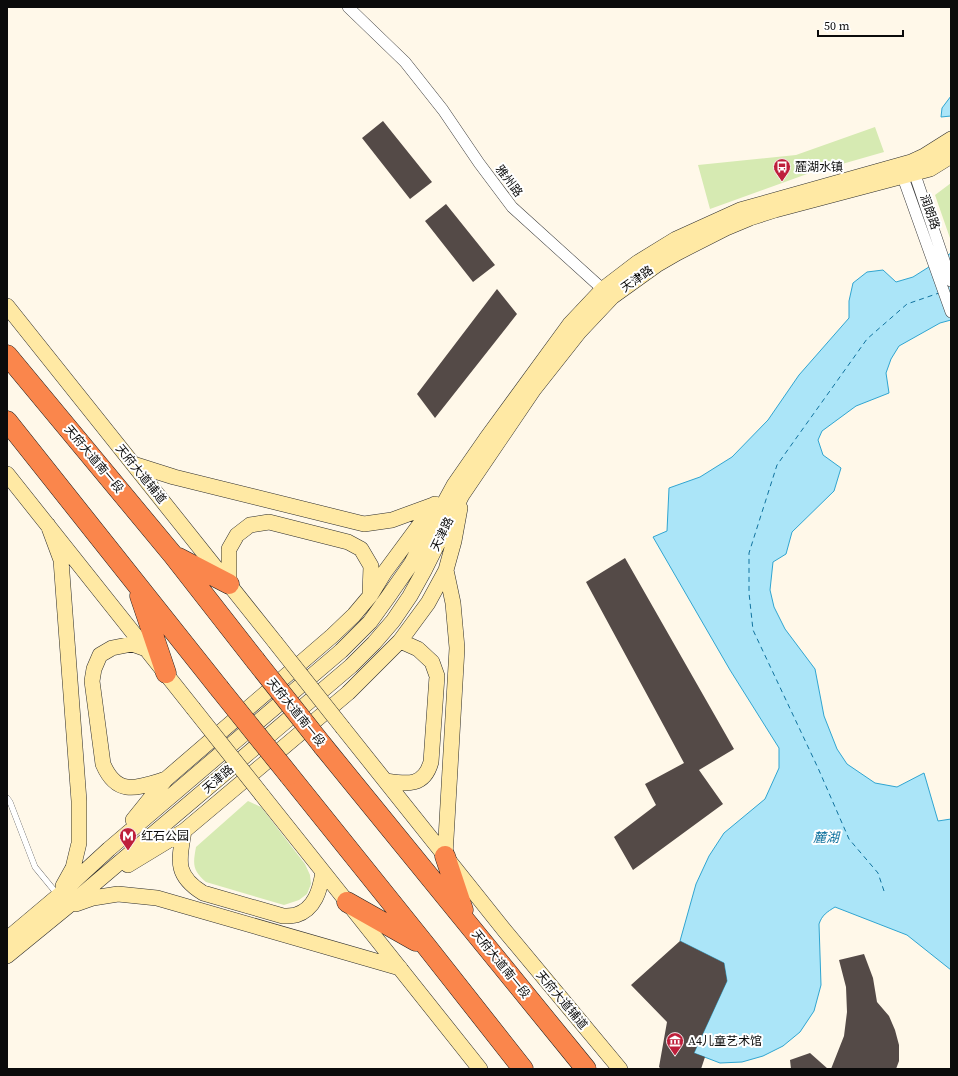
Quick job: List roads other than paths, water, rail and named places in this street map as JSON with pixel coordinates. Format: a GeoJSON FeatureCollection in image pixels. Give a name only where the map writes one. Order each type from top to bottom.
{"type":"FeatureCollection","features":[{"type":"Feature","properties":{"kind":"highway","name":"天府大道南一段"},"geometry":{"type":"LineString","coordinates":[[7,355],[173,555],[323,746],[586,1069]]}},
{"type":"Feature","properties":{"kind":"highway"},"geometry":{"type":"LineString","coordinates":[[7,421],[523,1069]]}},
{"type":"Feature","properties":{"kind":"highway"},"geometry":{"type":"LineString","coordinates":[[173,555],[229,584]]}},
{"type":"Feature","properties":{"kind":"highway"},"geometry":{"type":"LineString","coordinates":[[137,584],[166,673]]}},
{"type":"Feature","properties":{"kind":"highway"},"geometry":{"type":"LineString","coordinates":[[445,856],[468,923]]}},
{"type":"Feature","properties":{"kind":"highway"},"geometry":{"type":"LineString","coordinates":[[347,902],[427,947]]}},
{"type":"Feature","properties":{"kind":"street","name":"雅州路"},"geometry":{"type":"LineString","coordinates":[[348,7],[405,62],[443,110],[479,163],[512,207],[607,293]]}},
{"type":"Feature","properties":{"kind":"street"},"geometry":{"type":"LineString","coordinates":[[907,170],[924,156],[951,139]]}},
{"type":"Feature","properties":{"kind":"street"},"geometry":{"type":"LineString","coordinates":[[907,170],[930,169],[951,156]]}},
{"type":"Feature","properties":{"kind":"street","name":"天津路"},"geometry":{"type":"LineString","coordinates":[[7,956],[63,901],[109,849],[341,651],[370,622],[411,564],[482,455],[579,332],[607,293],[701,240],[726,228],[775,210],[907,170]]}},
{"type":"Feature","properties":{"kind":"street","name":"润朗路"},"geometry":{"type":"LineString","coordinates":[[907,170],[924,220],[951,312]]}},
{"type":"Feature","properties":{"kind":"street","name":"润朗路"},"geometry":{"type":"LineString","coordinates":[[924,220],[951,281]]}},
{"type":"Feature","properties":{"kind":"street","name":"天府大道辅道"},"geometry":{"type":"LineString","coordinates":[[7,306],[505,931],[620,1069]]}},
{"type":"Feature","properties":{"kind":"street"},"geometry":{"type":"LineString","coordinates":[[133,464],[174,477],[364,524],[392,520],[433,505],[458,490]]}},
{"type":"Feature","properties":{"kind":"street"},"geometry":{"type":"LineString","coordinates":[[7,474],[480,1069]]}},
{"type":"Feature","properties":{"kind":"street","name":"天津路"},"geometry":{"type":"LineString","coordinates":[[7,939],[63,901],[88,889],[352,666],[393,621],[410,596],[425,569],[458,490]]}},
{"type":"Feature","properties":{"kind":"street"},"geometry":{"type":"LineString","coordinates":[[88,889],[184,830],[348,694],[400,640],[428,603],[446,570],[454,541],[458,490]]}},
{"type":"Feature","properties":{"kind":"street"},"geometry":{"type":"LineString","coordinates":[[109,849],[166,779],[332,636],[354,615],[370,596],[433,505]]}},
{"type":"Feature","properties":{"kind":"street"},"geometry":{"type":"LineString","coordinates":[[229,584],[229,549],[237,535],[250,525],[269,522],[348,542],[361,550],[371,566],[370,596]]}},
{"type":"Feature","properties":{"kind":"street"},"geometry":{"type":"LineString","coordinates":[[48,526],[61,560],[79,801],[79,843],[63,901],[118,894],[157,898],[400,968]]}},
{"type":"Feature","properties":{"kind":"street"},"geometry":{"type":"LineString","coordinates":[[445,856],[457,648],[453,603],[446,570]]}},
{"type":"Feature","properties":{"kind":"street"},"geometry":{"type":"LineString","coordinates":[[386,781],[406,784],[421,779],[428,771],[430,762],[437,676],[432,662],[418,649],[400,640]]}},
{"type":"Feature","properties":{"kind":"street"},"geometry":{"type":"LineString","coordinates":[[146,649],[132,644],[112,648],[100,655],[94,669],[92,681],[103,764],[108,775],[116,784],[129,788],[145,786],[166,779]]}},
{"type":"Feature","properties":{"kind":"street"},"geometry":{"type":"LineString","coordinates":[[184,830],[180,857],[181,868],[185,878],[192,886],[203,894],[283,916],[296,915],[309,908],[316,898],[323,872]]}},
{"type":"Feature","properties":{"kind":"lane"},"geometry":{"type":"LineString","coordinates":[[7,798],[10,802],[35,867],[63,901]]}},
{"type":"Feature","properties":{"kind":"water"},"geometry":{"type":"Polygon","coordinates":[[[951,96],[951,116],[941,117],[942,108],[951,96]]]}},
{"type":"Feature","properties":{"kind":"water","name":"麓湖"},"geometry":{"type":"Polygon","coordinates":[[[951,253],[951,320],[940,323],[899,346],[891,359],[886,373],[889,393],[856,406],[822,431],[818,440],[823,455],[841,468],[834,491],[792,532],[786,554],[773,562],[770,590],[774,607],[785,629],[815,669],[824,716],[837,749],[847,764],[875,783],[897,787],[924,773],[938,821],[951,819],[951,970],[907,935],[835,907],[825,914],[819,924],[821,985],[814,1011],[800,1032],[783,1046],[763,1056],[742,1062],[720,1063],[694,1053],[727,981],[724,963],[680,941],[696,884],[709,856],[724,833],[765,799],[779,768],[779,748],[730,670],[653,537],[667,531],[669,488],[700,477],[732,457],[768,420],[799,375],[849,318],[849,301],[853,283],[867,272],[883,270],[896,282],[913,277],[951,253]]]}},
{"type":"Feature","properties":{"kind":"place","name":"麓湖水镇"},"geometry":{"type":"Point","coordinates":[782,182]}},
{"type":"Feature","properties":{"kind":"place","name":"红石公园"},"geometry":{"type":"Point","coordinates":[128,851]}},
{"type":"Feature","properties":{"kind":"place","name":"A4儿童艺术馆"},"geometry":{"type":"Point","coordinates":[675,1056]}}]}
